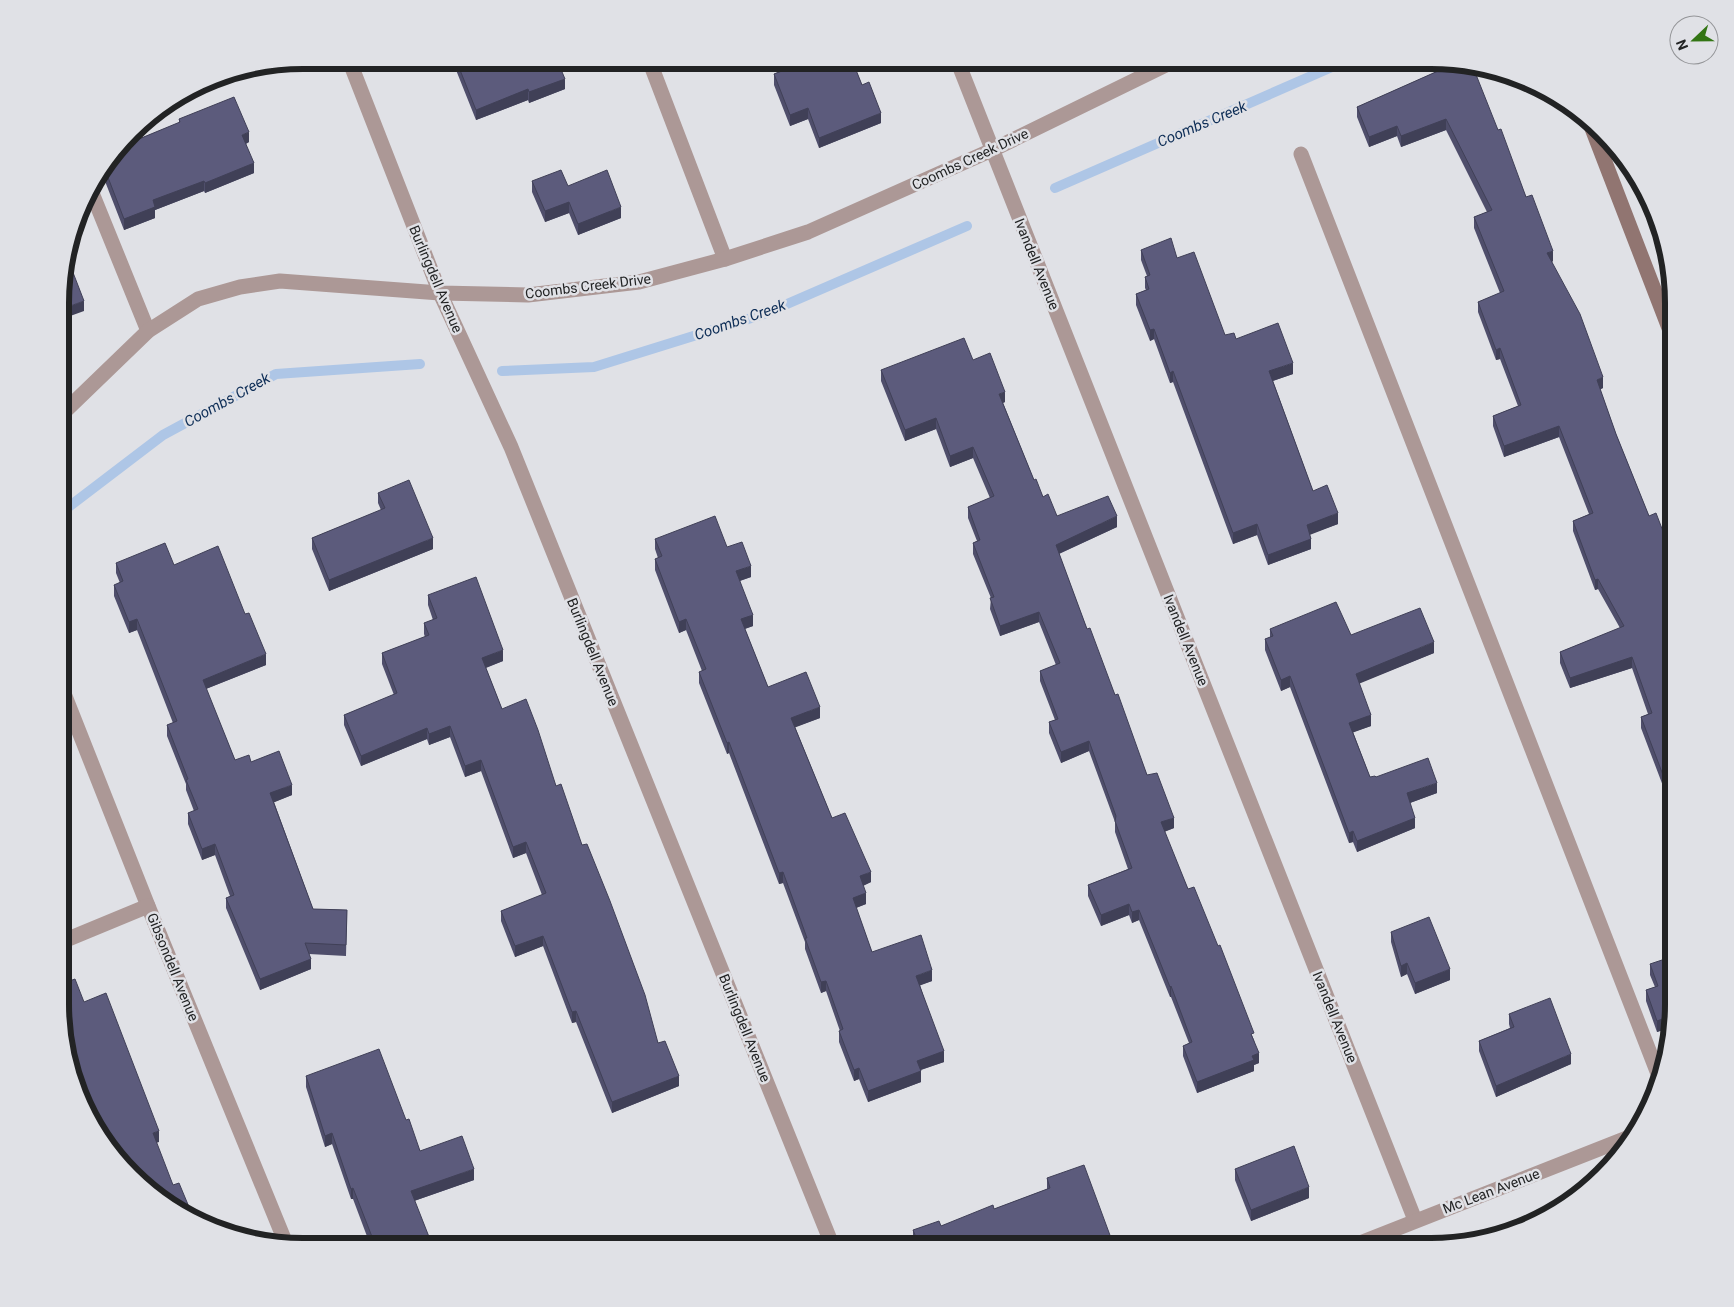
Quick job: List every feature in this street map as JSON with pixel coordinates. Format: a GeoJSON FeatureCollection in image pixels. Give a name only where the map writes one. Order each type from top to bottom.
{"type":"FeatureCollection","features":[{"type":"Feature","properties":{"kind":"street","name":"Burlingdell Avenue"},"geometry":{"type":"LineString","coordinates":[[353,69],[440,293],[511,447],[829,1238]]}},
{"type":"Feature","properties":{"kind":"street"},"geometry":{"type":"LineString","coordinates":[[652,69],[725,260]]}},
{"type":"Feature","properties":{"kind":"street","name":"Ivandell Avenue"},"geometry":{"type":"LineString","coordinates":[[960,69],[1415,1220]]}},
{"type":"Feature","properties":{"kind":"street","name":"Coombs Creek Drive"},"geometry":{"type":"LineString","coordinates":[[69,407],[148,331],[198,299],[240,286],[280,281],[440,293],[528,295],[639,282],[725,260],[808,232],[992,150],[1158,69]]}},
{"type":"Feature","properties":{"kind":"street"},"geometry":{"type":"LineString","coordinates":[[1594,135],[1665,317]]}},
{"type":"Feature","properties":{"kind":"street"},"geometry":{"type":"LineString","coordinates":[[1301,154],[1656,1069]]}},
{"type":"Feature","properties":{"kind":"street"},"geometry":{"type":"LineString","coordinates":[[94,197],[148,331]]}},
{"type":"Feature","properties":{"kind":"street","name":"Gibsondell Avenue"},"geometry":{"type":"LineString","coordinates":[[69,706],[148,906],[284,1238]]}},
{"type":"Feature","properties":{"kind":"street"},"geometry":{"type":"LineString","coordinates":[[69,939],[148,906]]}},
{"type":"Feature","properties":{"kind":"street","name":"Mc Lean Avenue"},"geometry":{"type":"LineString","coordinates":[[1372,1238],[1622,1140]]}},
{"type":"Feature","properties":{"kind":"building"},"geometry":{"type":"Polygon","coordinates":[[[460,69],[561,69],[565,79],[529,92],[528,89],[476,110],[460,69]]]}},
{"type":"Feature","properties":{"kind":"building"},"geometry":{"type":"Polygon","coordinates":[[[781,69],[856,69],[862,85],[869,82],[881,113],[819,138],[808,108],[790,115],[774,74],[782,71],[781,69]]]}},
{"type":"Feature","properties":{"kind":"building"},"geometry":{"type":"Polygon","coordinates":[[[1442,69],[1475,73],[1498,130],[1501,129],[1526,197],[1532,195],[1553,251],[1547,253],[1580,314],[1603,377],[1597,380],[1616,434],[1649,516],[1656,513],[1665,536],[1665,780],[1641,717],[1652,713],[1632,657],[1570,678],[1560,652],[1624,626],[1598,579],[1595,580],[1573,521],[1593,513],[1559,426],[1504,446],[1493,416],[1521,405],[1500,348],[1496,350],[1478,302],[1504,291],[1474,217],[1492,210],[1446,119],[1401,136],[1397,126],[1369,137],[1357,107],[1442,69]]]}},
{"type":"Feature","properties":{"kind":"building"},"geometry":{"type":"Polygon","coordinates":[[[234,97],[249,132],[242,135],[254,163],[205,183],[204,181],[153,200],[155,207],[124,219],[107,175],[133,141],[180,122],[179,119],[234,97]]]}},
{"type":"Feature","properties":{"kind":"building"},"geometry":{"type":"Polygon","coordinates":[[[561,170],[568,186],[607,170],[621,207],[578,224],[569,202],[545,211],[532,181],[561,170]]]}},
{"type":"Feature","properties":{"kind":"building"},"geometry":{"type":"Polygon","coordinates":[[[1171,238],[1177,258],[1194,252],[1225,335],[1234,333],[1236,339],[1278,323],[1293,363],[1269,371],[1313,491],[1327,485],[1338,513],[1307,525],[1311,539],[1268,555],[1257,524],[1233,533],[1173,371],[1170,373],[1154,329],[1150,330],[1136,294],[1149,289],[1145,277],[1150,275],[1141,250],[1171,238]]]}},
{"type":"Feature","properties":{"kind":"building"},"geometry":{"type":"Polygon","coordinates":[[[71,269],[84,301],[69,306],[71,269]]]}},
{"type":"Feature","properties":{"kind":"building"},"geometry":{"type":"Polygon","coordinates":[[[964,338],[973,360],[990,353],[1005,392],[999,394],[1034,480],[1036,479],[1043,497],[1048,494],[1057,516],[1108,496],[1117,516],[1056,545],[1087,629],[1090,628],[1115,695],[1118,694],[1147,775],[1157,773],[1174,818],[1161,822],[1188,889],[1194,887],[1218,946],[1220,945],[1254,1033],[1251,1034],[1259,1053],[1252,1056],[1254,1060],[1197,1082],[1183,1046],[1192,1042],[1139,910],[1132,912],[1129,904],[1101,915],[1088,885],[1132,868],[1115,821],[1116,816],[1089,741],[1061,752],[1049,722],[1058,719],[1040,671],[1060,663],[1039,612],[1000,626],[990,598],[994,597],[973,543],[980,540],[968,507],[994,496],[973,447],[950,456],[936,418],[905,430],[881,370],[964,338]]]}},
{"type":"Feature","properties":{"kind":"building"},"geometry":{"type":"Polygon","coordinates":[[[409,480],[433,538],[329,580],[312,538],[385,508],[378,493],[409,480]]]}},
{"type":"Feature","properties":{"kind":"building"},"geometry":{"type":"Polygon","coordinates":[[[715,516],[727,547],[742,542],[751,566],[736,571],[753,615],[741,619],[768,687],[806,672],[820,707],[791,718],[832,818],[845,813],[871,872],[860,876],[866,893],[853,898],[872,952],[921,935],[932,970],[916,976],[944,1051],[917,1061],[921,1071],[868,1091],[859,1068],[854,1070],[839,1031],[843,1029],[826,981],[821,982],[783,872],[779,873],[729,742],[727,743],[699,672],[706,669],[686,619],[679,622],[655,559],[662,556],[655,539],[715,516]]]}},
{"type":"Feature","properties":{"kind":"building"},"geometry":{"type":"Polygon","coordinates":[[[165,543],[174,565],[218,546],[245,614],[249,613],[266,654],[203,680],[235,760],[249,755],[251,762],[279,751],[292,785],[270,793],[313,909],[347,910],[346,945],[305,943],[311,959],[260,979],[226,898],[234,895],[215,844],[202,849],[188,813],[198,809],[167,725],[177,721],[137,619],[129,622],[114,585],[123,581],[116,563],[165,543]]]}},
{"type":"Feature","properties":{"kind":"building"},"geometry":{"type":"Polygon","coordinates":[[[476,577],[503,650],[482,658],[502,709],[526,699],[556,786],[561,784],[582,845],[587,844],[610,901],[645,995],[658,1043],[665,1041],[679,1076],[612,1102],[576,1011],[572,1012],[543,936],[515,946],[501,911],[546,893],[526,842],[513,847],[481,760],[465,766],[450,726],[429,734],[427,728],[361,756],[344,715],[397,693],[382,653],[429,635],[424,623],[437,618],[428,595],[476,577]]]}},
{"type":"Feature","properties":{"kind":"building"},"geometry":{"type":"Polygon","coordinates":[[[1336,602],[1351,635],[1420,608],[1434,642],[1356,674],[1371,715],[1349,723],[1370,777],[1376,777],[1428,758],[1437,783],[1407,793],[1415,818],[1357,841],[1353,831],[1349,833],[1290,676],[1281,680],[1265,639],[1273,636],[1270,629],[1336,602]]]}},
{"type":"Feature","properties":{"kind":"building"},"geometry":{"type":"Polygon","coordinates":[[[1429,917],[1450,969],[1415,983],[1407,963],[1401,966],[1391,932],[1429,917]]]}},
{"type":"Feature","properties":{"kind":"building"},"geometry":{"type":"Polygon","coordinates":[[[1665,959],[1665,1018],[1657,1021],[1646,990],[1658,986],[1650,964],[1665,959]]]}},
{"type":"Feature","properties":{"kind":"building"},"geometry":{"type":"Polygon","coordinates":[[[75,979],[84,1002],[106,993],[159,1131],[153,1133],[173,1185],[179,1183],[190,1209],[160,1190],[137,1170],[117,1147],[93,1108],[81,1080],[73,1050],[69,1020],[69,981],[75,979]]]}},
{"type":"Feature","properties":{"kind":"building"},"geometry":{"type":"Polygon","coordinates":[[[1550,998],[1571,1054],[1496,1086],[1479,1041],[1514,1027],[1509,1014],[1550,998]]]}},
{"type":"Feature","properties":{"kind":"building"},"geometry":{"type":"Polygon","coordinates":[[[379,1049],[406,1120],[409,1119],[420,1151],[462,1136],[474,1169],[411,1191],[429,1238],[372,1238],[353,1188],[351,1189],[332,1133],[325,1136],[306,1076],[379,1049]]]}},
{"type":"Feature","properties":{"kind":"building"},"geometry":{"type":"Polygon","coordinates":[[[1294,1146],[1309,1187],[1251,1210],[1235,1169],[1294,1146]]]}},
{"type":"Feature","properties":{"kind":"building"},"geometry":{"type":"Polygon","coordinates":[[[1084,1165],[1111,1238],[916,1238],[913,1230],[939,1221],[941,1226],[993,1205],[994,1209],[1050,1188],[1047,1178],[1084,1165]]]}},
{"type":"Feature","properties":{"kind":"waterway","name":"Coombs Creek"},"geometry":{"type":"LineString","coordinates":[[1055,188],[1327,69]]}},
{"type":"Feature","properties":{"kind":"waterway","name":"Coombs Creek"},"geometry":{"type":"LineString","coordinates":[[502,371],[594,367],[764,314],[967,226]]}},
{"type":"Feature","properties":{"kind":"waterway","name":"Coombs Creek"},"geometry":{"type":"LineString","coordinates":[[69,507],[163,435],[276,374],[420,364]]}}]}
